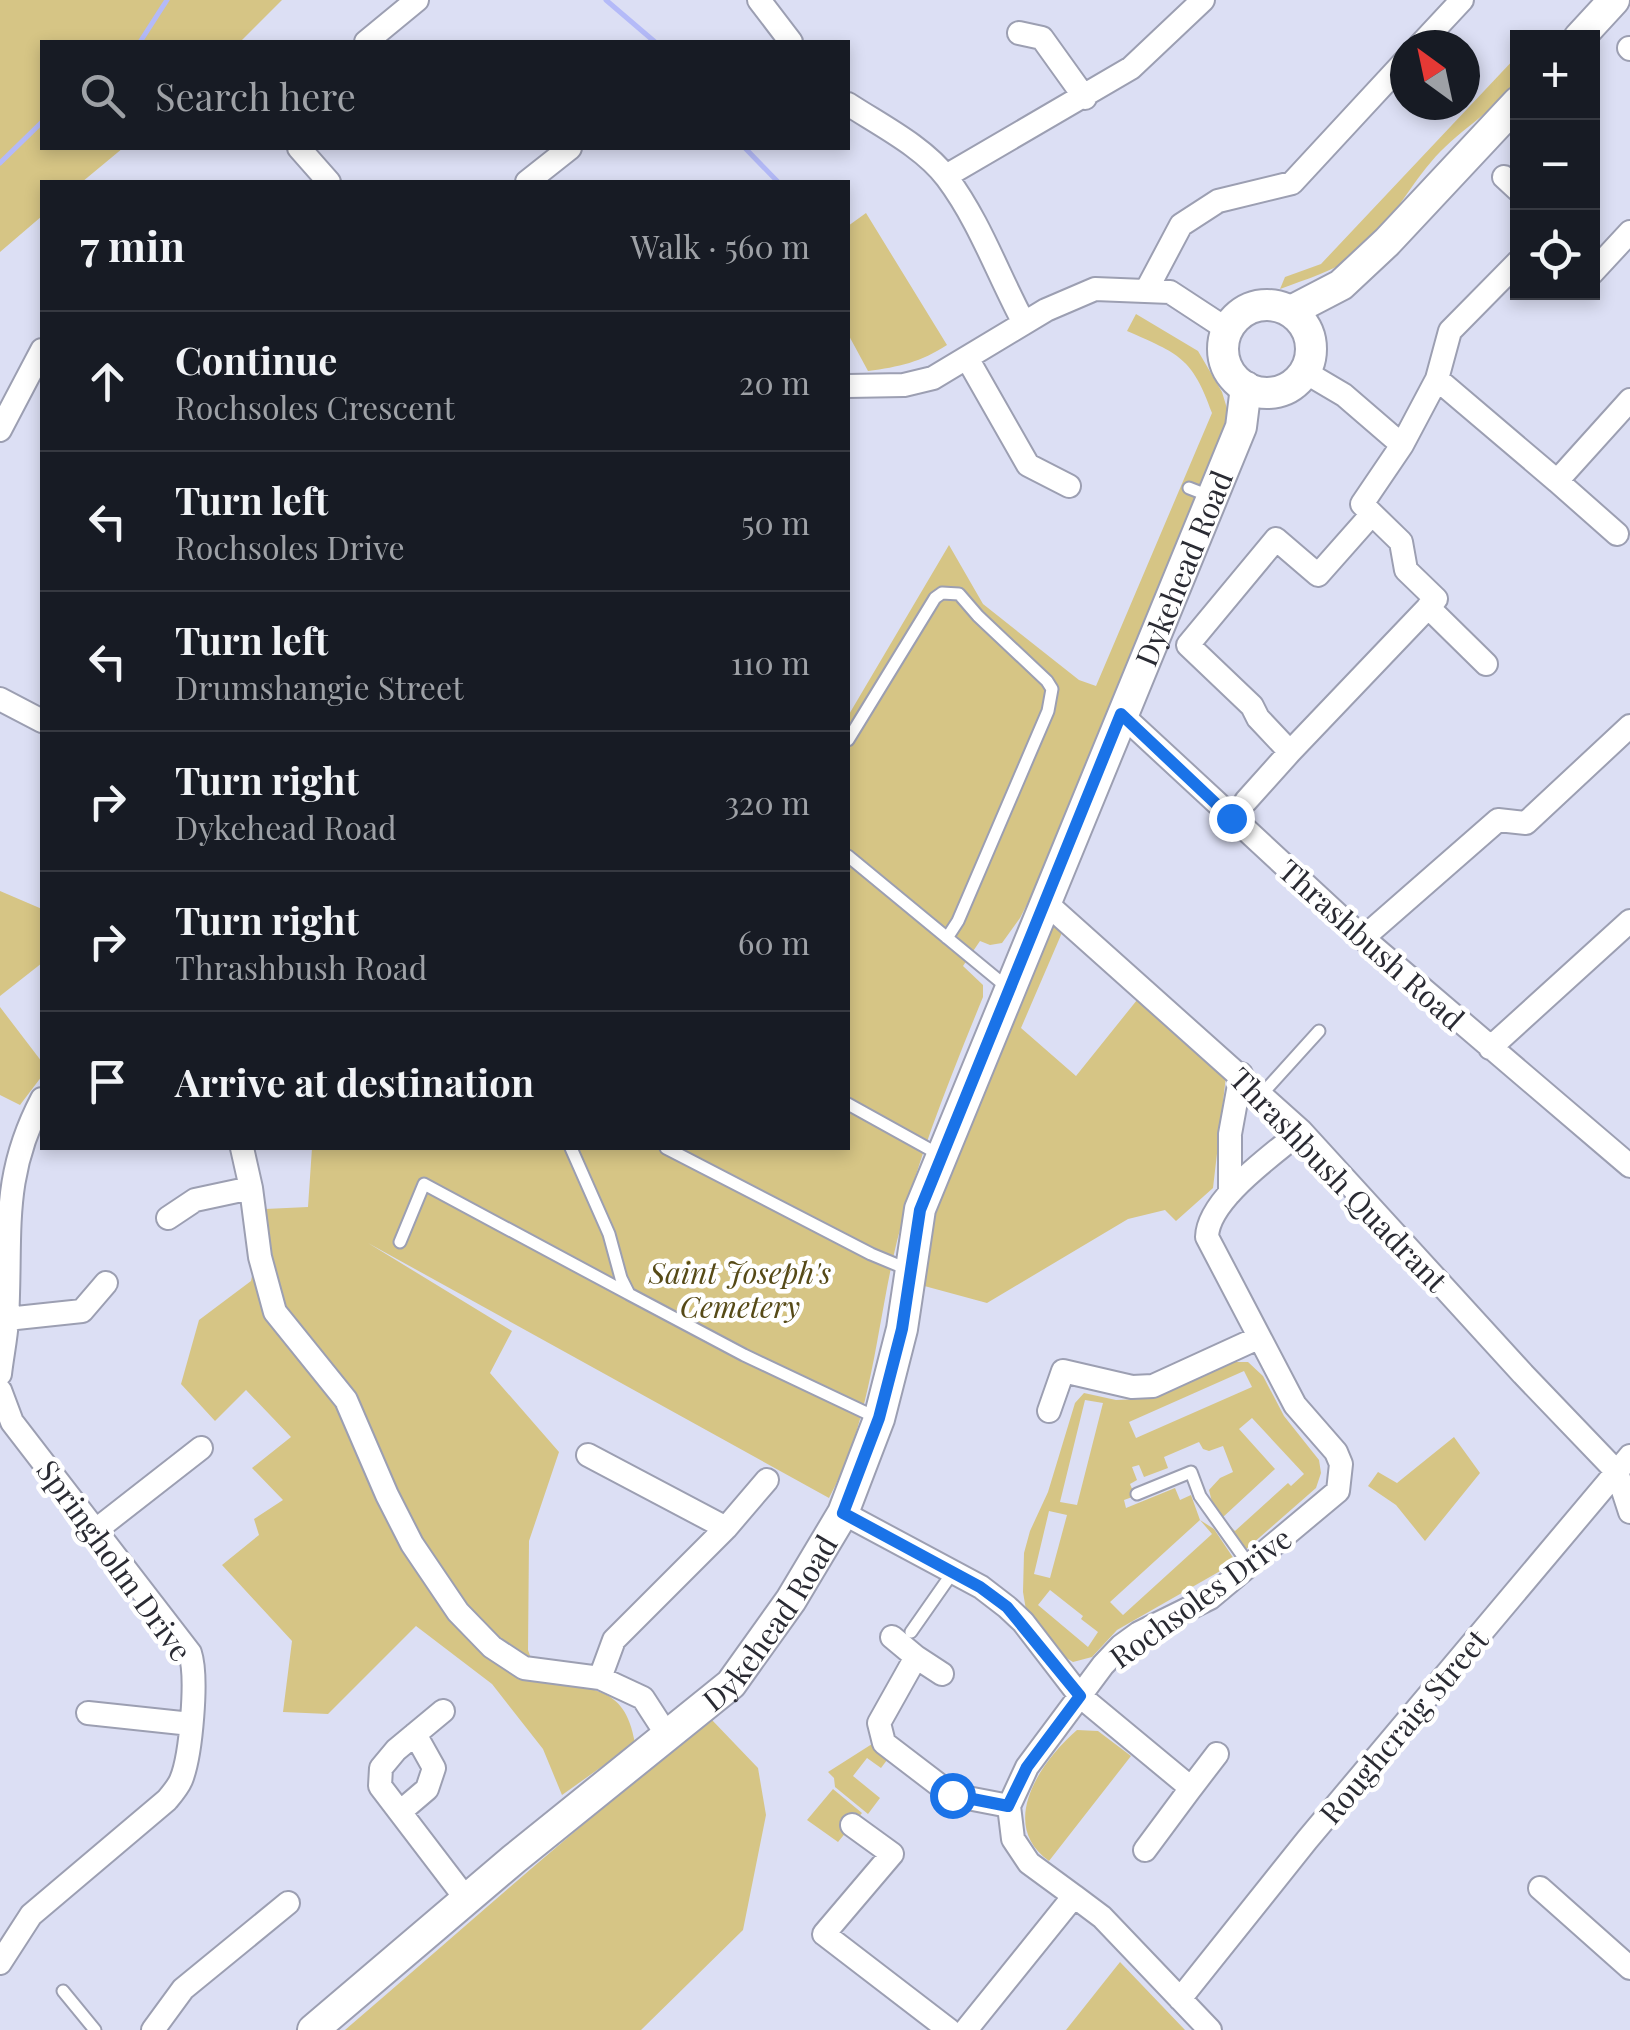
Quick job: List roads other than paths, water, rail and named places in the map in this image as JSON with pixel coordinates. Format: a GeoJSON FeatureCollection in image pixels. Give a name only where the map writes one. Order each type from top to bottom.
{"type":"FeatureCollection","features":[{"type":"Feature","properties":{"kind":"street"},"geometry":{"type":"LineString","coordinates":[[368,40],[417,0]]}},
{"type":"Feature","properties":{"kind":"street"},"geometry":{"type":"LineString","coordinates":[[759,0],[789,40]]}},
{"type":"Feature","properties":{"kind":"street"},"geometry":{"type":"LineString","coordinates":[[946,176],[1131,68],[1203,0]]}},
{"type":"Feature","properties":{"kind":"street"},"geometry":{"type":"LineString","coordinates":[[1434,30],[1462,0]]}},
{"type":"Feature","properties":{"kind":"street"},"geometry":{"type":"LineString","coordinates":[[1586,30],[1614,0]]}},
{"type":"Feature","properties":{"kind":"street"},"geometry":{"type":"LineString","coordinates":[[1018,34],[1042,38],[1085,98]]}},
{"type":"Feature","properties":{"kind":"street"},"geometry":{"type":"LineString","coordinates":[[1146,292],[1181,224],[1218,201],[1292,183],[1390,78]]}},
{"type":"Feature","properties":{"kind":"street"},"geometry":{"type":"LineString","coordinates":[[850,105],[900,138],[946,176],[981,232],[998,275],[1024,323]]}},
{"type":"Feature","properties":{"kind":"street"},"geometry":{"type":"LineString","coordinates":[[1291,311],[1310,340],[1305,372],[1298,382],[1286,390],[1260,394],[1234,379],[1224,353],[1228,330],[1241,314],[1255,307],[1271,306],[1291,311],[1341,285],[1387,242],[1510,111]]}},
{"type":"Feature","properties":{"kind":"street"},"geometry":{"type":"LineString","coordinates":[[302,150],[327,180]]}},
{"type":"Feature","properties":{"kind":"street"},"geometry":{"type":"LineString","coordinates":[[530,180],[567,150]]}},
{"type":"Feature","properties":{"kind":"street"},"geometry":{"type":"LineString","coordinates":[[1600,261],[1630,232]]}},
{"type":"Feature","properties":{"kind":"street"},"geometry":{"type":"LineString","coordinates":[[1246,800],[1436,599],[1406,570],[1401,542],[1362,504],[1402,444],[1437,379],[1450,331],[1510,270]]}},
{"type":"Feature","properties":{"kind":"street"},"geometry":{"type":"LineString","coordinates":[[850,386],[904,385],[933,378],[1024,323],[1094,290],[1170,292],[1228,330]]}},
{"type":"Feature","properties":{"kind":"street"},"geometry":{"type":"LineString","coordinates":[[0,430],[40,354]]}},
{"type":"Feature","properties":{"kind":"street"},"geometry":{"type":"LineString","coordinates":[[966,358],[1028,465],[1069,486]]}},
{"type":"Feature","properties":{"kind":"street"},"geometry":{"type":"LineString","coordinates":[[1305,372],[1344,395],[1402,444]]}},
{"type":"Feature","properties":{"kind":"street"},"geometry":{"type":"LineString","coordinates":[[1437,379],[1617,534]]}},
{"type":"Feature","properties":{"kind":"street","name":"Dykehead Road"},"geometry":{"type":"LineString","coordinates":[[313,2030],[731,1684],[792,1600],[843,1513],[879,1418],[902,1329],[920,1210],[940,1154],[1121,714],[1200,493],[1241,426],[1246,387]]}},
{"type":"Feature","properties":{"kind":"street"},"geometry":{"type":"LineString","coordinates":[[1557,481],[1630,400]]}},
{"type":"Feature","properties":{"kind":"street"},"geometry":{"type":"LineString","coordinates":[[1290,752],[1258,718],[1252,706],[1188,644],[1276,540],[1318,576],[1372,514]]}},
{"type":"Feature","properties":{"kind":"street"},"geometry":{"type":"LineString","coordinates":[[1428,607],[1486,664]]}},
{"type":"Feature","properties":{"kind":"street"},"geometry":{"type":"LineString","coordinates":[[0,699],[40,719]]}},
{"type":"Feature","properties":{"kind":"street","name":"Thrashbush Road"},"geometry":{"type":"LineString","coordinates":[[1121,714],[1363,938],[1630,1166]]}},
{"type":"Feature","properties":{"kind":"street"},"geometry":{"type":"LineString","coordinates":[[1363,938],[1498,820],[1526,823],[1630,726]]}},
{"type":"Feature","properties":{"kind":"street","name":"Thrashbush Quadrant"},"geometry":{"type":"LineString","coordinates":[[1045,902],[1301,1131],[1522,1374],[1626,1467]]}},
{"type":"Feature","properties":{"kind":"street"},"geometry":{"type":"LineString","coordinates":[[1490,1048],[1630,921]]}},
{"type":"Feature","properties":{"kind":"street","name":"Rochsoles Drive"},"geometry":{"type":"LineString","coordinates":[[1230,1193],[1230,1134],[1241,1074]]}},
{"type":"Feature","properties":{"kind":"street"},"geometry":{"type":"LineString","coordinates":[[0,1374],[8,1319],[0,1208],[10,1154],[24,1122],[40,1102]]}},
{"type":"Feature","properties":{"kind":"street","name":"Rochsoles Drive"},"geometry":{"type":"LineString","coordinates":[[1008,1806],[1027,1767],[1121,1646],[1210,1598],[1338,1491],[1342,1464],[1336,1452],[1295,1405],[1207,1238],[1208,1225],[1230,1193],[1301,1131]]}},
{"type":"Feature","properties":{"kind":"street"},"geometry":{"type":"LineString","coordinates":[[242,1150],[252,1188],[260,1257],[275,1312],[346,1400],[387,1496],[412,1544],[449,1599],[492,1648],[524,1668],[600,1678],[643,1698],[667,1735]]}},
{"type":"Feature","properties":{"kind":"street"},"geometry":{"type":"LineString","coordinates":[[168,1218],[195,1200],[252,1188]]}},
{"type":"Feature","properties":{"kind":"street"},"geometry":{"type":"LineString","coordinates":[[8,1319],[82,1311],[106,1283]]}},
{"type":"Feature","properties":{"kind":"street"},"geometry":{"type":"LineString","coordinates":[[1049,1411],[1064,1371],[1132,1387],[1154,1386],[1258,1338]]}},
{"type":"Feature","properties":{"kind":"street","name":"Springholm Drive"},"geometry":{"type":"LineString","coordinates":[[0,1390],[12,1422],[190,1652],[194,1667],[191,1724],[181,1780],[168,1800],[30,1914],[0,1963]]}},
{"type":"Feature","properties":{"kind":"street"},"geometry":{"type":"LineString","coordinates":[[96,1530],[201,1448]]}},
{"type":"Feature","properties":{"kind":"street"},"geometry":{"type":"LineString","coordinates":[[588,1455],[726,1528]]}},
{"type":"Feature","properties":{"kind":"street"},"geometry":{"type":"LineString","coordinates":[[1626,1467],[1630,1512]]}},
{"type":"Feature","properties":{"kind":"street","name":"Roughcraig Street"},"geometry":{"type":"LineString","coordinates":[[1180,1999],[1307,1840],[1626,1467]]}},
{"type":"Feature","properties":{"kind":"street"},"geometry":{"type":"LineString","coordinates":[[600,1678],[614,1640],[726,1528],[767,1480]]}},
{"type":"Feature","properties":{"kind":"street"},"geometry":{"type":"LineString","coordinates":[[843,1513],[980,1587],[1015,1615],[1080,1696],[1191,1788]]}},
{"type":"Feature","properties":{"kind":"street"},"geometry":{"type":"LineString","coordinates":[[901,1635],[916,1657],[942,1674]]}},
{"type":"Feature","properties":{"kind":"street"},"geometry":{"type":"LineString","coordinates":[[916,1657],[878,1723],[884,1743],[952,1795],[1008,1806],[1014,1839],[1029,1863],[1102,1917],[1210,2030]]}},
{"type":"Feature","properties":{"kind":"street"},"geometry":{"type":"LineString","coordinates":[[443,1711],[381,1768],[380,1786],[466,1900]]}},
{"type":"Feature","properties":{"kind":"street"},"geometry":{"type":"LineString","coordinates":[[88,1713],[191,1724]]}},
{"type":"Feature","properties":{"kind":"street"},"geometry":{"type":"LineString","coordinates":[[398,1808],[427,1789],[434,1768],[415,1734]]}},
{"type":"Feature","properties":{"kind":"street"},"geometry":{"type":"LineString","coordinates":[[1146,1850],[1217,1754]]}},
{"type":"Feature","properties":{"kind":"street"},"geometry":{"type":"LineString","coordinates":[[852,1825],[892,1854],[824,1934],[950,2030]]}},
{"type":"Feature","properties":{"kind":"street"},"geometry":{"type":"LineString","coordinates":[[1540,1888],[1630,1968]]}},
{"type":"Feature","properties":{"kind":"street"},"geometry":{"type":"LineString","coordinates":[[966,2030],[1074,1896]]}},
{"type":"Feature","properties":{"kind":"street"},"geometry":{"type":"LineString","coordinates":[[153,2030],[184,1989],[288,1902]]}},
{"type":"Feature","properties":{"kind":"lane"},"geometry":{"type":"LineString","coordinates":[[850,737],[935,598],[942,594],[958,594],[1052,690],[1048,711],[958,921],[947,938]]}},
{"type":"Feature","properties":{"kind":"lane"},"geometry":{"type":"LineString","coordinates":[[850,858],[1008,988]]}},
{"type":"Feature","properties":{"kind":"lane"},"geometry":{"type":"LineString","coordinates":[[1262,1094],[1319,1031]]}},
{"type":"Feature","properties":{"kind":"lane"},"geometry":{"type":"LineString","coordinates":[[850,1105],[940,1154]]}},
{"type":"Feature","properties":{"kind":"lane"},"geometry":{"type":"LineString","coordinates":[[572,1150],[609,1234],[629,1294]]}},
{"type":"Feature","properties":{"kind":"lane"},"geometry":{"type":"LineString","coordinates":[[670,1150],[871,1254],[911,1270]]}},
{"type":"Feature","properties":{"kind":"lane"},"geometry":{"type":"LineString","coordinates":[[400,1242],[424,1184],[744,1355],[879,1418]]}},
{"type":"Feature","properties":{"kind":"lane"},"geometry":{"type":"LineString","coordinates":[[1137,1494],[1191,1472],[1200,1496],[1250,1566]]}},
{"type":"Feature","properties":{"kind":"lane"},"geometry":{"type":"LineString","coordinates":[[901,1635],[953,1572]]}},
{"type":"Feature","properties":{"kind":"lane"},"geometry":{"type":"LineString","coordinates":[[63,1991],[95,2030]]}},
{"type":"Feature","properties":{"kind":"waterway"},"geometry":{"type":"LineString","coordinates":[[141,40],[167,0]]}},
{"type":"Feature","properties":{"kind":"waterway"},"geometry":{"type":"LineString","coordinates":[[606,0],[653,40]]}},
{"type":"Feature","properties":{"kind":"waterway"},"geometry":{"type":"LineString","coordinates":[[0,163],[40,124]]}},
{"type":"Feature","properties":{"kind":"waterway"},"geometry":{"type":"LineString","coordinates":[[747,150],[776,180]]}},
{"type":"Feature","properties":{"kind":"park label","name":"Saint Joseph's Cemetery"},"geometry":{"type":"Point","coordinates":[740,1289]}}]}
